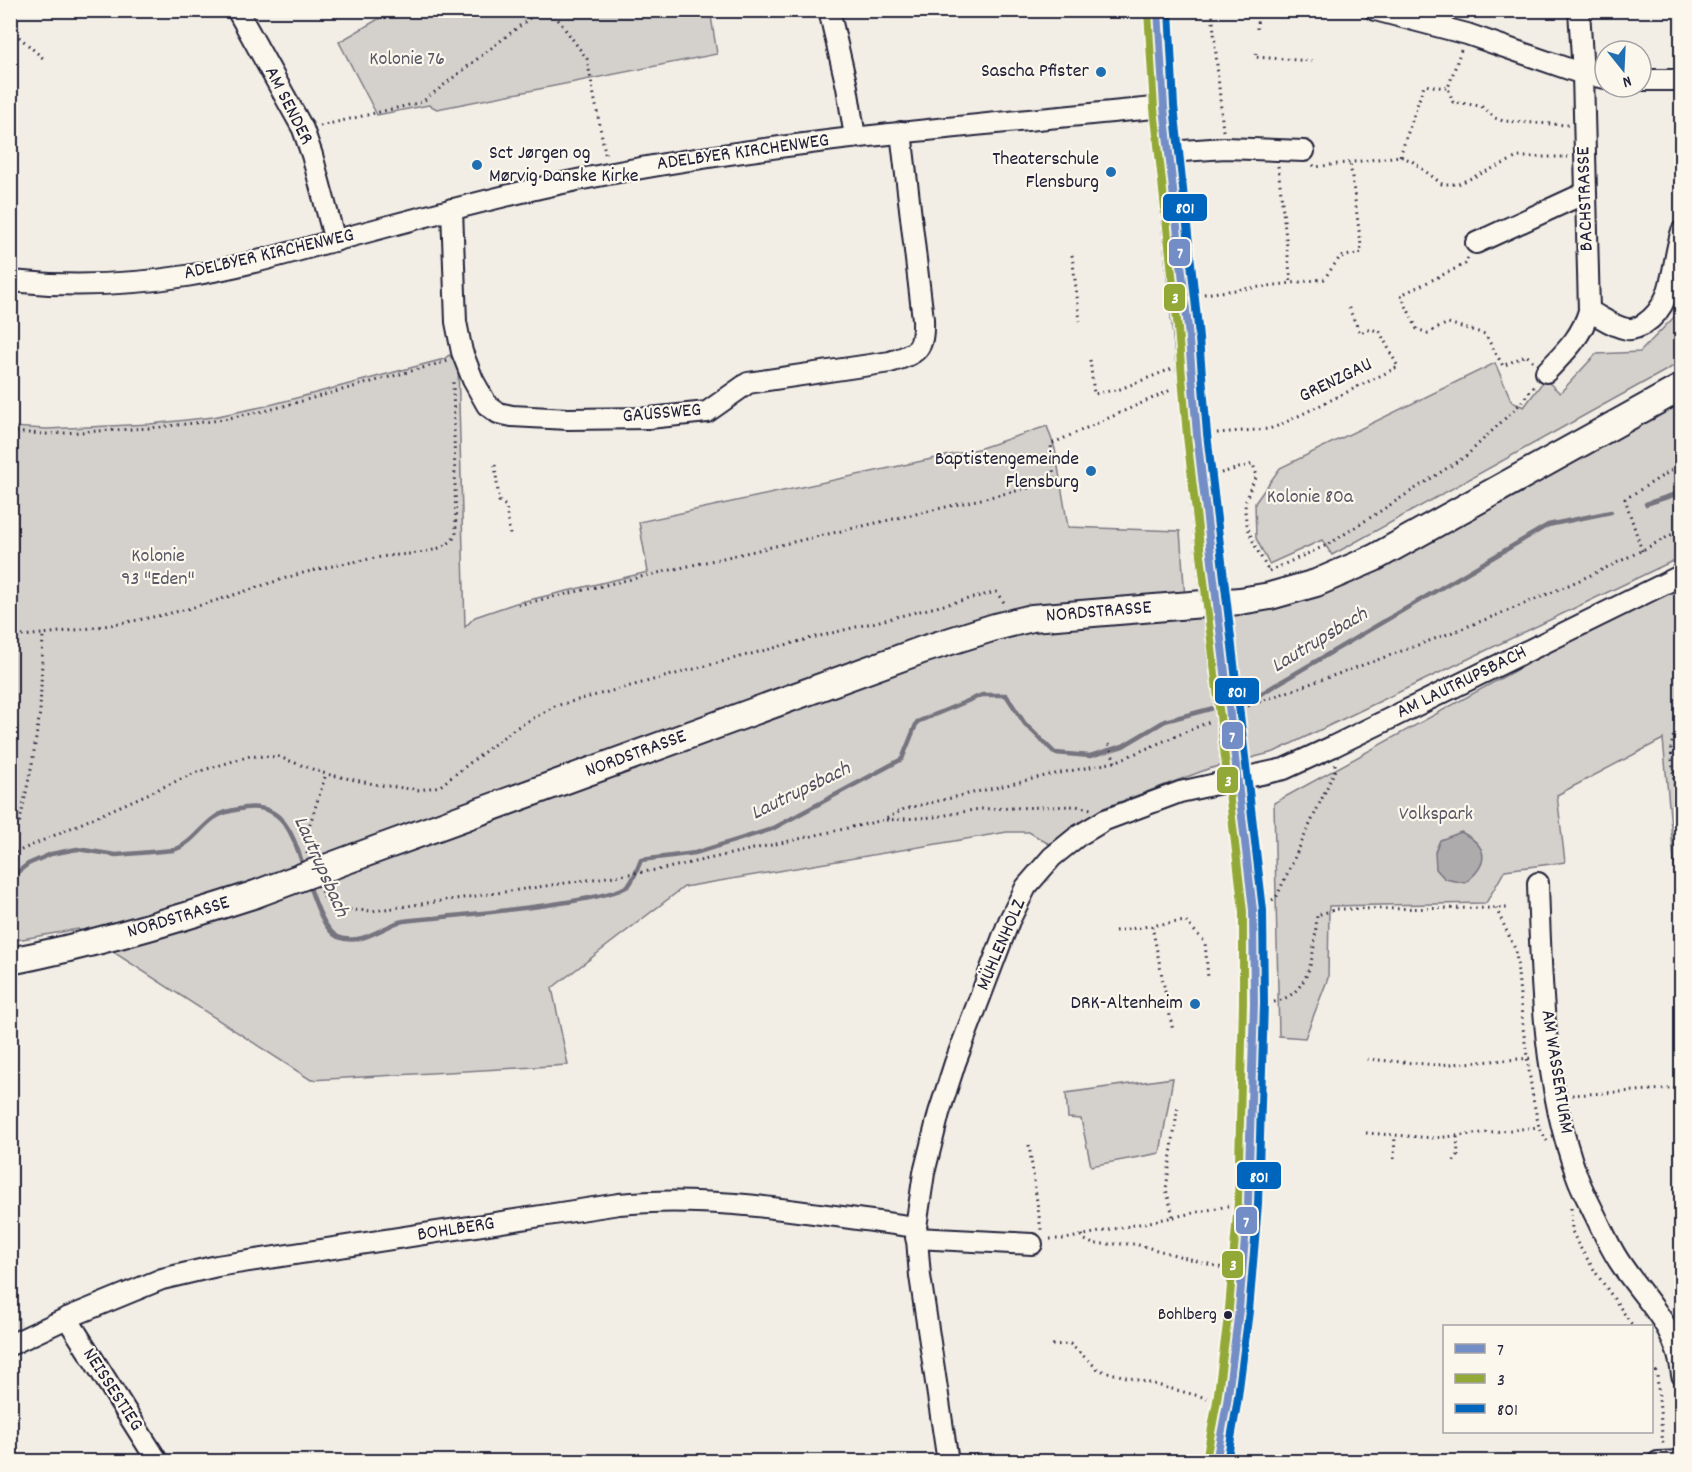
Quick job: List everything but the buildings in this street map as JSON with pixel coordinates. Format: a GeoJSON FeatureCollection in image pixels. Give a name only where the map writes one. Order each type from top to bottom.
{"type":"FeatureCollection","features":[{"type":"Feature","properties":{"kind":"main road"},"geometry":{"type":"LineString","coordinates":[[1158,10],[1164,107],[1185,296],[1223,725],[1238,780],[1253,910],[1254,1003],[1248,1203],[1227,1403],[1216,1461]]}},
{"type":"Feature","properties":{"kind":"main road","name":"NORDSTRASSE"},"geometry":{"type":"LineString","coordinates":[[10,961],[64,951],[148,928],[253,895],[922,650],[995,627],[1032,618],[1192,606],[1271,582],[1316,583],[1374,558],[1682,387]]}},
{"type":"Feature","properties":{"kind":"street","name":"AM SENDER"},"geometry":{"type":"LineString","coordinates":[[237,10],[303,129],[335,241]]}},
{"type":"Feature","properties":{"kind":"street"},"geometry":{"type":"LineString","coordinates":[[829,10],[848,87],[855,137]]}},
{"type":"Feature","properties":{"kind":"street"},"geometry":{"type":"LineString","coordinates":[[1375,10],[1467,34],[1593,76]]}},
{"type":"Feature","properties":{"kind":"street","name":"BACHSTRASSE"},"geometry":{"type":"LineString","coordinates":[[1546,372],[1578,337],[1584,328],[1589,311],[1580,10]]}},
{"type":"Feature","properties":{"kind":"street"},"geometry":{"type":"LineString","coordinates":[[1653,80],[1682,80]]}},
{"type":"Feature","properties":{"kind":"street","name":"ADELBYER KIRCHENWEG"},"geometry":{"type":"LineString","coordinates":[[10,281],[87,286],[185,276],[249,263],[556,184],[689,159],[855,137],[1164,107]]}},
{"type":"Feature","properties":{"kind":"street","name":"GAUSSWEG"},"geometry":{"type":"LineString","coordinates":[[452,209],[457,356],[487,405],[498,414],[568,419],[649,418],[707,412],[748,383],[890,362],[909,356],[920,349],[924,336],[923,320],[901,132]]}},
{"type":"Feature","properties":{"kind":"street"},"geometry":{"type":"LineString","coordinates":[[1169,152],[1225,148],[1304,151]]}},
{"type":"Feature","properties":{"kind":"street"},"geometry":{"type":"LineString","coordinates":[[1476,243],[1586,193]]}},
{"type":"Feature","properties":{"kind":"street"},"geometry":{"type":"LineString","coordinates":[[1589,311],[1619,327],[1630,329],[1641,326],[1653,318],[1669,293],[1682,231]]}},
{"type":"Feature","properties":{"kind":"street","name":"AM LAUTRUPSBACH"},"geometry":{"type":"LineString","coordinates":[[1238,780],[1284,769],[1334,746],[1682,575]]}},
{"type":"Feature","properties":{"kind":"street","name":"MÜHLENHOLZ"},"geometry":{"type":"LineString","coordinates":[[948,1461],[920,1276],[916,1232],[924,1173],[939,1113],[955,1063],[1009,921],[1026,887],[1052,857],[1078,836],[1105,820],[1180,792],[1238,780]]}},
{"type":"Feature","properties":{"kind":"street","name":"AM WASSERTURM"},"geometry":{"type":"LineString","coordinates":[[1538,883],[1540,950],[1550,1056],[1562,1125],[1577,1177],[1612,1250],[1664,1320],[1680,1362],[1682,1375]]}},
{"type":"Feature","properties":{"kind":"street","name":"BOHLBERG"},"geometry":{"type":"LineString","coordinates":[[10,1345],[67,1318],[162,1279],[217,1266],[619,1204],[653,1200],[721,1201],[916,1232]]}},
{"type":"Feature","properties":{"kind":"street"},"geometry":{"type":"LineString","coordinates":[[916,1232],[1042,1241]]}},
{"type":"Feature","properties":{"kind":"street","name":"NEISSESTIEG"},"geometry":{"type":"LineString","coordinates":[[67,1318],[158,1461]]}},
{"type":"Feature","properties":{"kind":"street"},"geometry":{"type":"LineString","coordinates":[[1658,1461],[1682,1461]]}},
{"type":"Feature","properties":{"kind":"path"},"geometry":{"type":"LineString","coordinates":[[303,129],[422,102],[540,10]]}},
{"type":"Feature","properties":{"kind":"path"},"geometry":{"type":"LineString","coordinates":[[550,10],[587,59],[609,174]]}},
{"type":"Feature","properties":{"kind":"path"},"geometry":{"type":"LineString","coordinates":[[1212,10],[1225,148]]}},
{"type":"Feature","properties":{"kind":"path"},"geometry":{"type":"LineString","coordinates":[[1257,29],[1258,10]]}},
{"type":"Feature","properties":{"kind":"path"},"geometry":{"type":"LineString","coordinates":[[10,29],[44,59]]}},
{"type":"Feature","properties":{"kind":"path"},"geometry":{"type":"LineString","coordinates":[[1467,34],[1448,88],[1453,102],[1481,106],[1495,118],[1503,121],[1584,126]]}},
{"type":"Feature","properties":{"kind":"path"},"geometry":{"type":"LineString","coordinates":[[1256,53],[1255,57],[1312,61]]}},
{"type":"Feature","properties":{"kind":"path"},"geometry":{"type":"LineString","coordinates":[[1400,156],[1424,86],[1448,88]]}},
{"type":"Feature","properties":{"kind":"path"},"geometry":{"type":"LineString","coordinates":[[1276,150],[1291,283]]}},
{"type":"Feature","properties":{"kind":"path"},"geometry":{"type":"LineString","coordinates":[[1304,151],[1315,167],[1400,156],[1412,161],[1442,184],[1458,184],[1518,157],[1585,157]]}},
{"type":"Feature","properties":{"kind":"path"},"geometry":{"type":"LineString","coordinates":[[1185,296],[1324,279],[1340,257],[1362,253],[1350,162]]}},
{"type":"Feature","properties":{"kind":"path"},"geometry":{"type":"LineString","coordinates":[[1203,489],[1253,464],[1257,476],[1246,499],[1245,517],[1271,582],[1466,456],[1519,405],[1546,372],[1526,355],[1503,366],[1485,334],[1448,323],[1428,333],[1417,329],[1401,295],[1464,264],[1476,243]]}},
{"type":"Feature","properties":{"kind":"path"},"geometry":{"type":"LineString","coordinates":[[1072,255],[1080,321]]}},
{"type":"Feature","properties":{"kind":"path","name":"GRENZGAU"},"geometry":{"type":"LineString","coordinates":[[1197,435],[1269,429],[1398,367],[1380,333],[1371,329],[1360,333],[1347,304]]}},
{"type":"Feature","properties":{"kind":"path"},"geometry":{"type":"LineString","coordinates":[[10,432],[46,434],[213,422],[268,410],[457,356],[456,534],[447,545],[439,549],[398,554],[297,575],[183,610],[100,626],[10,637]]}},
{"type":"Feature","properties":{"kind":"path"},"geometry":{"type":"LineString","coordinates":[[1090,360],[1094,394],[1192,374]]}},
{"type":"Feature","properties":{"kind":"path"},"geometry":{"type":"LineString","coordinates":[[518,605],[1029,488],[1054,480],[1051,444],[1169,389],[1192,374]]}},
{"type":"Feature","properties":{"kind":"path"},"geometry":{"type":"LineString","coordinates":[[1642,551],[1625,499],[1682,464]]}},
{"type":"Feature","properties":{"kind":"path"},"geometry":{"type":"LineString","coordinates":[[495,465],[499,501],[506,506],[510,535]]}},
{"type":"Feature","properties":{"kind":"path"},"geometry":{"type":"LineString","coordinates":[[1248,705],[1511,609],[1642,551],[1682,529]]}},
{"type":"Feature","properties":{"kind":"path"},"geometry":{"type":"LineString","coordinates":[[10,855],[197,772],[250,756],[279,757],[326,774],[379,785],[420,790],[440,786],[514,729],[555,706],[996,592],[1008,608]]}},
{"type":"Feature","properties":{"kind":"path"},"geometry":{"type":"LineString","coordinates":[[10,830],[20,821],[32,764],[40,712],[42,634]]}},
{"type":"Feature","properties":{"kind":"path"},"geometry":{"type":"LineString","coordinates":[[884,820],[904,809],[1115,762],[1223,725]]}},
{"type":"Feature","properties":{"kind":"path"},"geometry":{"type":"LineString","coordinates":[[1682,729],[1674,733],[1671,748],[1682,869]]}},
{"type":"Feature","properties":{"kind":"path"},"geometry":{"type":"LineString","coordinates":[[1109,744],[1115,762]]}},
{"type":"Feature","properties":{"kind":"path"},"geometry":{"type":"LineString","coordinates":[[1253,910],[1276,898],[1335,770],[1334,746]]}},
{"type":"Feature","properties":{"kind":"path"},"geometry":{"type":"LineString","coordinates":[[372,911],[663,869],[884,820],[935,817],[980,809],[1076,806],[1092,809],[1105,820]]}},
{"type":"Feature","properties":{"kind":"path"},"geometry":{"type":"LineString","coordinates":[[1254,1003],[1267,1004],[1279,1001],[1292,995],[1305,980],[1313,956],[1317,915],[1337,909],[1509,908]]}},
{"type":"Feature","properties":{"kind":"path"},"geometry":{"type":"LineString","coordinates":[[1115,931],[1185,921],[1205,942],[1208,978]]}},
{"type":"Feature","properties":{"kind":"path"},"geometry":{"type":"LineString","coordinates":[[1152,926],[1173,1031]]}},
{"type":"Feature","properties":{"kind":"path"},"geometry":{"type":"LineString","coordinates":[[1367,1059],[1437,1065],[1550,1056]]}},
{"type":"Feature","properties":{"kind":"path"},"geometry":{"type":"LineString","coordinates":[[1556,1096],[1682,1088]]}},
{"type":"Feature","properties":{"kind":"path"},"geometry":{"type":"LineString","coordinates":[[1173,1216],[1166,1189],[1178,1106]]}},
{"type":"Feature","properties":{"kind":"path"},"geometry":{"type":"LineString","coordinates":[[1366,1133],[1435,1138],[1562,1125]]}},
{"type":"Feature","properties":{"kind":"path"},"geometry":{"type":"LineString","coordinates":[[1394,1159],[1395,1135]]}},
{"type":"Feature","properties":{"kind":"path"},"geometry":{"type":"LineString","coordinates":[[1454,1161],[1458,1155],[1457,1136]]}},
{"type":"Feature","properties":{"kind":"path"},"geometry":{"type":"LineString","coordinates":[[1029,1145],[1042,1241],[1248,1203]]}},
{"type":"Feature","properties":{"kind":"path"},"geometry":{"type":"LineString","coordinates":[[1082,1235],[1085,1240],[1093,1244],[1135,1244],[1242,1274]]}},
{"type":"Feature","properties":{"kind":"path"},"geometry":{"type":"LineString","coordinates":[[1052,1345],[1070,1344],[1099,1370],[1227,1403]]}},
{"type":"Feature","properties":{"kind":"path"},"geometry":{"type":"LineString","coordinates":[[1653,1362],[1657,1375],[1664,1461]]}},
{"type":"Feature","properties":{"kind":"shaded area"},"geometry":{"type":"Polygon","coordinates":[[[1461,832],[1477,844],[1483,856],[1479,869],[1465,883],[1445,879],[1436,869],[1435,852],[1440,840],[1461,832]]]}},
{"type":"Feature","properties":{"kind":"shaded area"},"geometry":{"type":"Polygon","coordinates":[[[10,1280],[22,1325],[11,1332],[10,1332],[10,1280]]]}},
{"type":"Feature","properties":{"kind":"green space","name":"Kolonie 76"},"geometry":{"type":"Polygon","coordinates":[[[710,10],[717,54],[437,109],[429,105],[377,115],[339,42],[392,11],[710,10]]]}},
{"type":"Feature","properties":{"kind":"green space","name":"Kolonie 80a"},"geometry":{"type":"Polygon","coordinates":[[[1681,310],[1681,362],[1332,555],[1322,540],[1269,564],[1256,538],[1255,503],[1280,468],[1495,363],[1512,402],[1524,407],[1545,379],[1560,393],[1596,354],[1640,352],[1681,310]]]}},
{"type":"Feature","properties":{"kind":"green space","name":"Lautrupsbach"},"geometry":{"type":"Polygon","coordinates":[[[449,355],[458,364],[465,627],[475,617],[516,603],[648,572],[639,522],[978,449],[1047,426],[1055,449],[1068,527],[1180,531],[1186,612],[1294,602],[1681,400],[1681,557],[1274,752],[1208,769],[1101,809],[1049,844],[1029,832],[1007,832],[684,887],[552,988],[568,1065],[311,1080],[78,929],[11,941],[10,427],[47,429],[150,424],[213,417],[266,406],[444,359],[449,355]]]}},
{"type":"Feature","properties":{"kind":"green space","name":"Volkspark"},"geometry":{"type":"Polygon","coordinates":[[[1681,582],[1681,938],[1663,739],[1557,795],[1565,862],[1505,870],[1486,903],[1329,906],[1328,978],[1305,1038],[1279,1036],[1274,803],[1647,598],[1681,582]]]}},
{"type":"Feature","properties":{"kind":"green space"},"geometry":{"type":"Polygon","coordinates":[[[1173,1078],[1160,1153],[1091,1166],[1081,1119],[1068,1118],[1066,1093],[1173,1078]]]}},
{"type":"Feature","properties":{"kind":"waterway","name":"Lautrupsbach"},"geometry":{"type":"LineString","coordinates":[[1646,504],[1682,492]]}},
{"type":"Feature","properties":{"kind":"waterway","name":"Lautrupsbach"},"geometry":{"type":"LineString","coordinates":[[1234,702],[1257,696],[1548,525],[1611,512]]}},
{"type":"Feature","properties":{"kind":"waterway","name":"Lautrupsbach"},"geometry":{"type":"LineString","coordinates":[[308,882],[319,912],[328,927],[338,937],[346,939],[369,936],[403,921],[477,914],[595,897],[629,885],[641,860],[695,853],[772,829],[902,759],[917,722],[982,695],[1006,695],[1025,724],[1055,753],[1090,756],[1123,746],[1165,721],[1221,706]]}},
{"type":"Feature","properties":{"kind":"waterway","name":"Lautrupsbach"},"geometry":{"type":"LineString","coordinates":[[10,878],[28,864],[51,854],[77,849],[116,855],[174,850],[185,844],[218,816],[245,808],[270,811],[285,824],[304,868]]}},
{"type":"Feature","properties":{"kind":"transit line","name":"7"},"geometry":{"type":"LineString","coordinates":[[1158,10],[1164,107],[1197,435],[1253,910],[1254,1003],[1248,1203],[1239,1310],[1227,1403],[1216,1462]]}},
{"type":"Feature","properties":{"kind":"transit line","name":"801"},"geometry":{"type":"LineString","coordinates":[[1169,10],[1174,106],[1207,434],[1263,910],[1264,1003],[1258,1204],[1249,1311],[1227,1462]]}},
{"type":"Feature","properties":{"kind":"transit line","name":"3"},"geometry":{"type":"LineString","coordinates":[[1148,11],[1154,108],[1187,436],[1243,911],[1238,1202],[1229,1309],[1217,1401],[1206,1460]]}},
{"type":"Feature","properties":{"kind":"place","name":"Sascha Pfister"},"geometry":{"type":"Point","coordinates":[1101,72]}},
{"type":"Feature","properties":{"kind":"place","name":"Sct Jørgen og Mørvig Danske Kirke"},"geometry":{"type":"Point","coordinates":[477,165]}},
{"type":"Feature","properties":{"kind":"place","name":"Theaterschule Flensburg"},"geometry":{"type":"Point","coordinates":[1111,172]}},
{"type":"Feature","properties":{"kind":"place","name":"Baptistengemeinde Flensburg"},"geometry":{"type":"Point","coordinates":[1091,471]}},
{"type":"Feature","properties":{"kind":"place","name":"DRK-Altenheim"},"geometry":{"type":"Point","coordinates":[1195,1004]}},
{"type":"Feature","properties":{"kind":"place","name":"Bohlberg"},"geometry":{"type":"Point","coordinates":[1228,1315]}},
{"type":"Feature","properties":{"kind":"park label","name":"Kolonie 93 \"Eden\""},"geometry":{"type":"Point","coordinates":[158,568]}}]}
